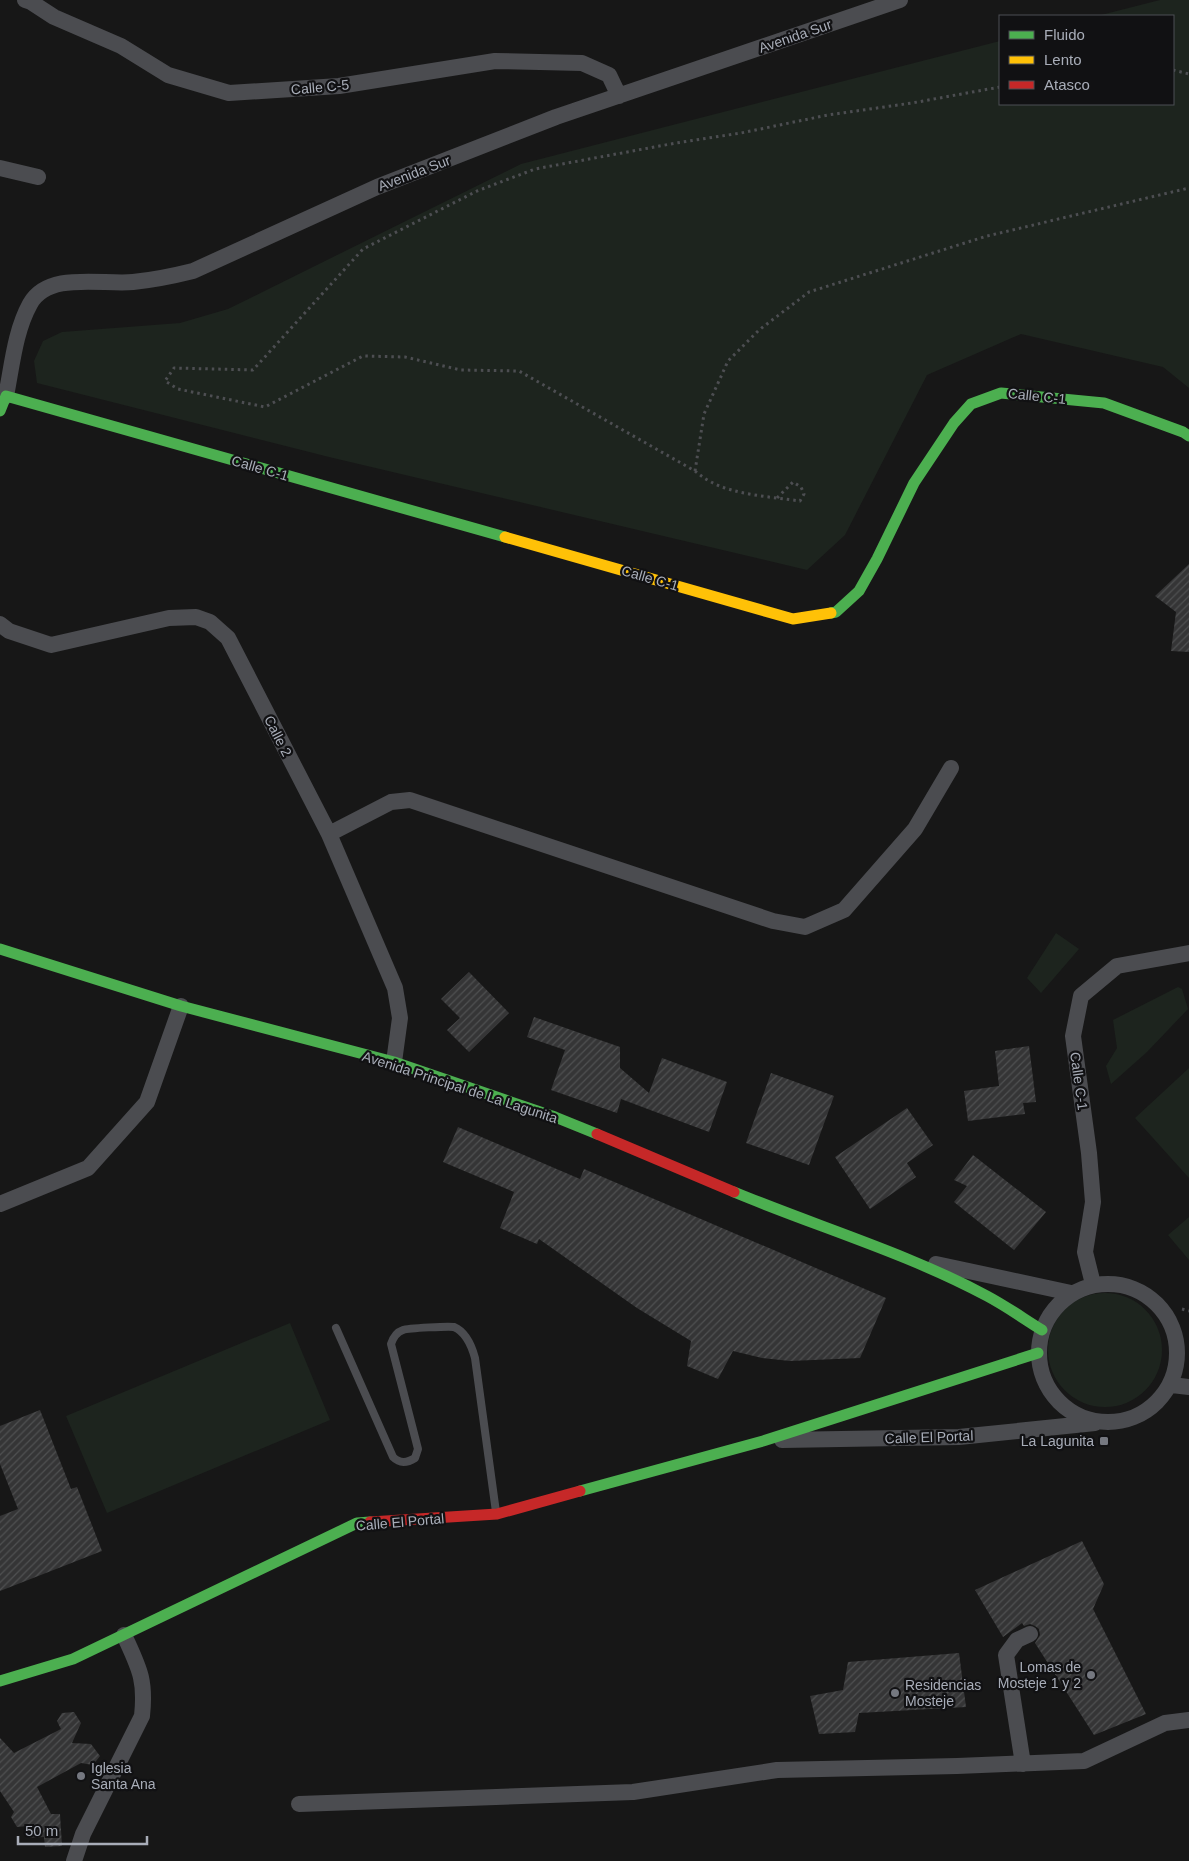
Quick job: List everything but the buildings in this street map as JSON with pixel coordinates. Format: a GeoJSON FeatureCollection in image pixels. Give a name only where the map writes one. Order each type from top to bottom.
{"type":"FeatureCollection","features":[{"type":"Feature","properties":{"kind":"street","name":"Calle C-5"},"geometry":{"type":"LineString","coordinates":[[25,0],[48,5],[54,17],[121,46],[168,75],[229,93],[339,86],[495,60],[582,63],[609,75],[619,96]]}},
{"type":"Feature","properties":{"kind":"street","name":"Avenida Sur"},"geometry":{"type":"LineString","coordinates":[[2,400],[21,324],[30,303],[39,292],[54,285],[68,282],[131,282],[164,278],[193,271],[377,187],[556,117],[900,0]]}},
{"type":"Feature","properties":{"kind":"street"},"geometry":{"type":"LineString","coordinates":[[0,168],[38,177]]}},
{"type":"Feature","properties":{"kind":"street","name":"Calle C-1"},"geometry":{"type":"LineString","coordinates":[[2,400],[793,619],[836,612],[858,591],[877,559],[914,483],[954,423],[971,404],[1001,393],[1104,403],[1183,432],[1189,436]]}},
{"type":"Feature","properties":{"kind":"street","name":"Calle 2"},"geometry":{"type":"LineString","coordinates":[[0,624],[9,631],[51,645],[169,618],[196,617],[210,622],[228,638],[329,834],[395,988],[400,1018],[394,1062]]}},
{"type":"Feature","properties":{"kind":"street"},"geometry":{"type":"LineString","coordinates":[[329,834],[391,802],[410,800],[773,921],[805,927],[844,910],[915,829],[951,768]]}},
{"type":"Feature","properties":{"kind":"street","name":"Avenida Principal de La Lagunita"},"geometry":{"type":"LineString","coordinates":[[0,949],[181,1006],[394,1062],[555,1117],[781,1210],[909,1259],[988,1296],[1042,1330]]}},
{"type":"Feature","properties":{"kind":"street","name":"Calle C-1"},"geometry":{"type":"LineString","coordinates":[[1093,1284],[1085,1252],[1093,1202],[1089,1153],[1073,1036],[1081,996],[1117,966],[1189,953]]}},
{"type":"Feature","properties":{"kind":"street"},"geometry":{"type":"LineString","coordinates":[[0,1204],[88,1168],[147,1102],[181,1006]]}},
{"type":"Feature","properties":{"kind":"street","name":"Avenida Principal de La Lagunita"},"geometry":{"type":"LineString","coordinates":[[909,1259],[1071,1294]]}},
{"type":"Feature","properties":{"kind":"street"},"geometry":{"type":"LineString","coordinates":[[1093,1284],[1127,1286],[1156,1302],[1182,1332],[1172,1385],[1159,1403],[1141,1416],[1120,1423],[1095,1422],[1065,1409],[1045,1384],[1038,1352],[1042,1330],[1053,1309],[1071,1294],[1093,1284]]}},
{"type":"Feature","properties":{"kind":"street","name":"Calle El Portal"},"geometry":{"type":"LineString","coordinates":[[0,1681],[73,1659],[357,1523],[497,1514],[763,1441],[1038,1352]]}},
{"type":"Feature","properties":{"kind":"street"},"geometry":{"type":"LineString","coordinates":[[1172,1385],[1189,1387]]}},
{"type":"Feature","properties":{"kind":"street","name":"Calle El Portal"},"geometry":{"type":"LineString","coordinates":[[763,1441],[960,1437],[1095,1422]]}},
{"type":"Feature","properties":{"kind":"street"},"geometry":{"type":"LineString","coordinates":[[1023,1764],[1006,1655],[1017,1640],[1030,1634]]}},
{"type":"Feature","properties":{"kind":"street"},"geometry":{"type":"LineString","coordinates":[[74,1861],[83,1834],[142,1716],[144,1696],[141,1674],[124,1635]]}},
{"type":"Feature","properties":{"kind":"street"},"geometry":{"type":"LineString","coordinates":[[299,1804],[633,1792],[777,1770],[1084,1761],[1166,1722],[1189,1720]]}},
{"type":"Feature","properties":{"kind":"lane"},"geometry":{"type":"LineString","coordinates":[[336,1328],[393,1457],[397,1461],[403,1462],[408,1462],[415,1458],[418,1449],[390,1344],[394,1336],[402,1330],[453,1327],[462,1334],[471,1345],[475,1358],[497,1514]]}},
{"type":"Feature","properties":{"kind":"path"},"geometry":{"type":"LineString","coordinates":[[1174,70],[1189,74]]}},
{"type":"Feature","properties":{"kind":"path"},"geometry":{"type":"LineString","coordinates":[[777,498],[793,482],[801,487],[804,494],[800,501],[777,498],[736,492],[711,483],[695,471],[519,371],[461,370],[405,357],[363,356],[265,407],[178,389],[165,381],[174,368],[253,370],[363,248],[477,191],[535,169],[741,133],[828,115],[912,103],[999,87]]}},
{"type":"Feature","properties":{"kind":"path"},"geometry":{"type":"LineString","coordinates":[[695,471],[704,414],[728,361],[759,330],[809,292],[987,236],[1189,188]]}},
{"type":"Feature","properties":{"kind":"path"},"geometry":{"type":"LineString","coordinates":[[1182,1309],[1189,1311]]}},
{"type":"Feature","properties":{"kind":"shaded area"},"geometry":{"type":"Polygon","coordinates":[[[1160,0],[1189,0],[1189,388],[1163,367],[1021,334],[927,375],[845,535],[807,570],[329,457],[37,383],[34,361],[43,341],[62,332],[180,323],[228,309],[521,164],[999,41],[999,105],[1174,105],[1174,15],[1101,15],[1160,0]]]}},
{"type":"Feature","properties":{"kind":"shaded area"},"geometry":{"type":"Polygon","coordinates":[[[1056,933],[1079,949],[1041,993],[1027,978],[1056,933]]]}},
{"type":"Feature","properties":{"kind":"shaded area"},"geometry":{"type":"Polygon","coordinates":[[[1178,987],[1182,989],[1188,1009],[1147,1052],[1111,1084],[1106,1066],[1117,1048],[1113,1020],[1178,987]]]}},
{"type":"Feature","properties":{"kind":"shaded area"},"geometry":{"type":"Polygon","coordinates":[[[1189,1068],[1189,1178],[1135,1118],[1189,1068]]]}},
{"type":"Feature","properties":{"kind":"shaded area"},"geometry":{"type":"Polygon","coordinates":[[[1189,1217],[1189,1260],[1168,1235],[1189,1217]]]}},
{"type":"Feature","properties":{"kind":"shaded area"},"geometry":{"type":"Polygon","coordinates":[[[1105,1293],[1127,1297],[1137,1302],[1153,1318],[1158,1328],[1162,1350],[1158,1372],[1153,1382],[1137,1398],[1127,1403],[1105,1407],[1083,1403],[1073,1398],[1057,1382],[1052,1372],[1048,1350],[1052,1328],[1057,1318],[1073,1302],[1083,1297],[1105,1293]]]}},
{"type":"Feature","properties":{"kind":"shaded area"},"geometry":{"type":"Polygon","coordinates":[[[290,1323],[330,1420],[107,1513],[66,1416],[290,1323]]]}},
{"type":"Feature","properties":{"kind":"traffic: fast"},"geometry":{"type":"LineString","coordinates":[[831,613],[836,612],[859,591],[877,559],[914,483],[954,423],[971,404],[1001,393],[1104,403],[1183,432],[1189,436]]}},
{"type":"Feature","properties":{"kind":"traffic: fast"},"geometry":{"type":"LineString","coordinates":[[0,411],[6,396],[505,537]]}},
{"type":"Feature","properties":{"kind":"traffic: fast"},"geometry":{"type":"LineString","coordinates":[[0,949],[181,1006],[394,1062],[555,1117],[597,1134]]}},
{"type":"Feature","properties":{"kind":"traffic: fast"},"geometry":{"type":"LineString","coordinates":[[734,1192],[926,1267],[987,1296],[1042,1330]]}},
{"type":"Feature","properties":{"kind":"traffic: fast"},"geometry":{"type":"LineString","coordinates":[[580,1491],[763,1441],[1038,1353]]}},
{"type":"Feature","properties":{"kind":"traffic: fast"},"geometry":{"type":"LineString","coordinates":[[0,1681],[73,1659],[357,1523],[370,1522]]}},
{"type":"Feature","properties":{"kind":"traffic: slow"},"geometry":{"type":"LineString","coordinates":[[505,537],[793,619],[831,613]]}},
{"type":"Feature","properties":{"kind":"traffic: jam"},"geometry":{"type":"LineString","coordinates":[[597,1134],[734,1192]]}},
{"type":"Feature","properties":{"kind":"traffic: jam"},"geometry":{"type":"LineString","coordinates":[[370,1522],[497,1514],[580,1491]]}},
{"type":"Feature","properties":{"kind":"place","name":"La Lagunita"},"geometry":{"type":"Point","coordinates":[1104,1441]}},
{"type":"Feature","properties":{"kind":"place","name":"Lomas de Mosteje 1 y 2"},"geometry":{"type":"Point","coordinates":[1091,1675]}},
{"type":"Feature","properties":{"kind":"place","name":"Residencias Mosteje"},"geometry":{"type":"Point","coordinates":[895,1693]}},
{"type":"Feature","properties":{"kind":"place","name":"Iglesia Santa Ana"},"geometry":{"type":"Point","coordinates":[81,1776]}}]}
